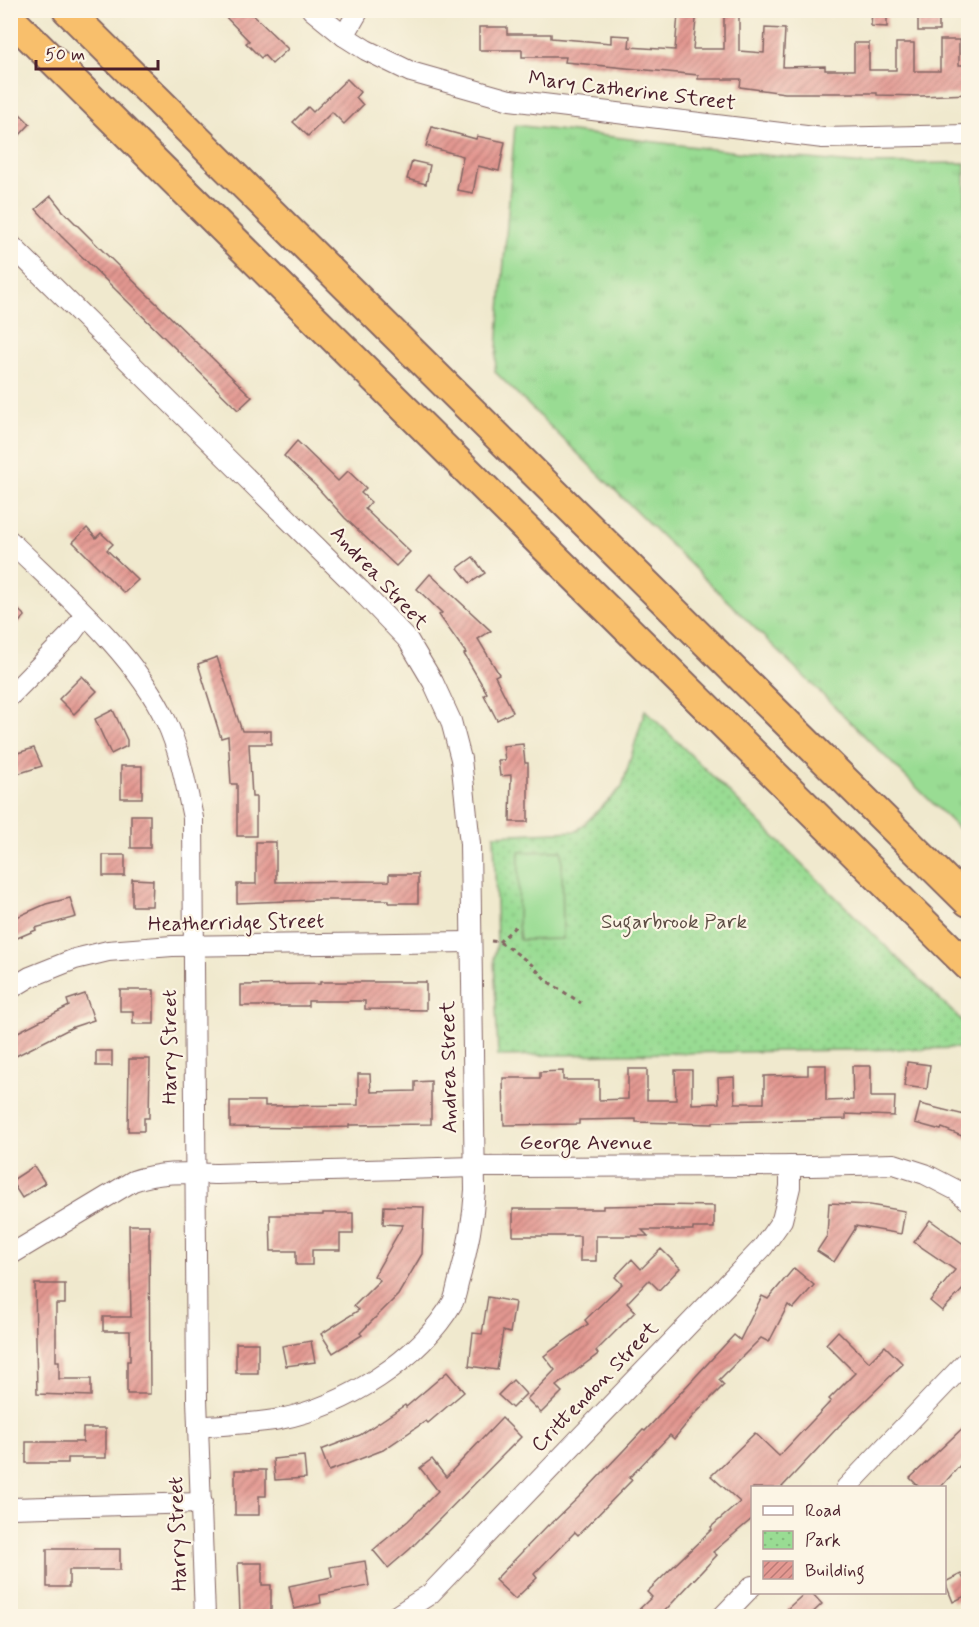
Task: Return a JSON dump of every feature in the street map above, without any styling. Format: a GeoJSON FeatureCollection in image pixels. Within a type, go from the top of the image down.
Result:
{"type":"FeatureCollection","features":[{"type":"Feature","properties":{"kind":"highway"},"geometry":{"type":"LineString","coordinates":[[67,10],[969,902]]}},
{"type":"Feature","properties":{"kind":"highway"},"geometry":{"type":"LineString","coordinates":[[10,18],[969,966]]}},
{"type":"Feature","properties":{"kind":"street","name":"Mary Catherine Street"},"geometry":{"type":"LineString","coordinates":[[312,10],[344,36],[366,50],[411,72],[510,100],[823,138],[969,135]]}},
{"type":"Feature","properties":{"kind":"street"},"geometry":{"type":"LineString","coordinates":[[344,36],[359,10]]}},
{"type":"Feature","properties":{"kind":"street","name":"Andrea Street"},"geometry":{"type":"LineString","coordinates":[[10,244],[408,640],[438,692],[451,722],[461,759],[481,942],[472,1230],[454,1300],[409,1354],[363,1388],[331,1403],[281,1419],[198,1427]]}},
{"type":"Feature","properties":{"kind":"street","name":"Harry Street"},"geometry":{"type":"LineString","coordinates":[[10,541],[97,626],[144,683],[166,721],[184,775],[193,818],[194,1173],[198,1427],[205,1617]]}},
{"type":"Feature","properties":{"kind":"street"},"geometry":{"type":"LineString","coordinates":[[10,696],[71,634],[85,615]]}},
{"type":"Feature","properties":{"kind":"street","name":"Heatherridge Street"},"geometry":{"type":"LineString","coordinates":[[10,989],[30,977],[75,959],[108,951],[194,946],[481,942]]}},
{"type":"Feature","properties":{"kind":"street","name":"George Avenue"},"geometry":{"type":"LineString","coordinates":[[10,1255],[133,1181],[152,1174],[475,1167],[894,1164],[925,1174],[956,1190],[969,1200]]}},
{"type":"Feature","properties":{"kind":"street","name":"Crittendon Street"},"geometry":{"type":"LineString","coordinates":[[396,1617],[430,1594],[763,1246],[782,1220],[790,1187],[790,1166]]}},
{"type":"Feature","properties":{"kind":"street"},"geometry":{"type":"LineString","coordinates":[[848,1486],[969,1360]]}},
{"type":"Feature","properties":{"kind":"street"},"geometry":{"type":"LineString","coordinates":[[10,1508],[202,1503]]}},
{"type":"Feature","properties":{"kind":"street"},"geometry":{"type":"LineString","coordinates":[[723,1617],[751,1588]]}},
{"type":"Feature","properties":{"kind":"path"},"geometry":{"type":"LineString","coordinates":[[499,942],[518,924]]}},
{"type":"Feature","properties":{"kind":"path"},"geometry":{"type":"LineString","coordinates":[[481,942],[499,942],[531,964],[547,981],[581,1003]]}},
{"type":"Feature","properties":{"kind":"green space"},"geometry":{"type":"Polygon","coordinates":[[[515,125],[754,154],[864,164],[965,163],[968,346],[968,838],[495,372],[515,125]]]}},
{"type":"Feature","properties":{"kind":"green space","name":"Sugarbrook Park"},"geometry":{"type":"Polygon","coordinates":[[[645,710],[968,1027],[968,1048],[498,1056],[494,957],[497,943],[494,835],[577,831],[622,787],[645,710]]]}},
{"type":"Feature","properties":{"kind":"green space"},"geometry":{"type":"Polygon","coordinates":[[[562,851],[563,939],[520,940],[518,924],[519,852],[562,851]]]}},
{"type":"Feature","properties":{"kind":"building"},"geometry":{"type":"Polygon","coordinates":[[[219,10],[248,10],[288,49],[272,64],[264,55],[261,58],[246,43],[249,41],[219,10]]]}},
{"type":"Feature","properties":{"kind":"building"},"geometry":{"type":"Polygon","coordinates":[[[684,10],[697,10],[693,49],[724,49],[724,10],[739,10],[739,51],[764,53],[765,28],[785,29],[783,67],[825,66],[825,70],[854,70],[854,43],[869,43],[869,70],[896,70],[896,43],[914,43],[914,71],[940,71],[940,40],[959,40],[959,65],[969,65],[969,94],[921,96],[877,95],[877,93],[785,93],[740,87],[741,79],[698,79],[698,75],[565,62],[566,57],[522,57],[522,50],[479,50],[479,27],[507,27],[507,34],[551,34],[551,38],[611,43],[611,35],[630,36],[629,47],[675,50],[678,14],[684,15],[684,10]]]}},
{"type":"Feature","properties":{"kind":"building"},"geometry":{"type":"Polygon","coordinates":[[[872,10],[887,10],[887,27],[871,26],[872,10]]]}},
{"type":"Feature","properties":{"kind":"building"},"geometry":{"type":"Polygon","coordinates":[[[918,13],[939,13],[939,31],[918,31],[918,13]]]}},
{"type":"Feature","properties":{"kind":"building"},"geometry":{"type":"Polygon","coordinates":[[[347,79],[360,92],[356,97],[363,105],[344,124],[332,112],[308,136],[293,122],[308,107],[313,112],[347,79]]]}},
{"type":"Feature","properties":{"kind":"building"},"geometry":{"type":"Polygon","coordinates":[[[19,113],[30,124],[18,137],[10,130],[10,121],[19,113]]]}},
{"type":"Feature","properties":{"kind":"building"},"geometry":{"type":"Polygon","coordinates":[[[432,127],[476,139],[477,136],[505,142],[499,171],[478,166],[473,193],[457,190],[463,156],[426,146],[432,127]]]}},
{"type":"Feature","properties":{"kind":"building"},"geometry":{"type":"Polygon","coordinates":[[[412,161],[430,165],[426,184],[407,179],[412,161]]]}},
{"type":"Feature","properties":{"kind":"building"},"geometry":{"type":"Polygon","coordinates":[[[51,196],[106,254],[252,397],[238,410],[61,236],[36,209],[51,196]]]}},
{"type":"Feature","properties":{"kind":"building"},"geometry":{"type":"Polygon","coordinates":[[[297,441],[338,481],[348,471],[366,488],[361,493],[371,502],[365,509],[410,552],[396,566],[284,456],[297,441]]]}},
{"type":"Feature","properties":{"kind":"building"},"geometry":{"type":"Polygon","coordinates":[[[87,528],[96,538],[101,533],[113,544],[107,550],[138,580],[124,593],[73,542],[87,528]]]}},
{"type":"Feature","properties":{"kind":"building"},"geometry":{"type":"Polygon","coordinates":[[[473,557],[485,573],[470,583],[458,568],[473,557]]]}},
{"type":"Feature","properties":{"kind":"building"},"geometry":{"type":"Polygon","coordinates":[[[430,574],[491,631],[478,639],[499,674],[495,676],[513,712],[497,720],[484,695],[487,693],[464,654],[466,653],[439,615],[442,613],[417,589],[430,574]]]}},
{"type":"Feature","properties":{"kind":"building"},"geometry":{"type":"Polygon","coordinates":[[[10,602],[25,616],[10,631],[10,602]]]}},
{"type":"Feature","properties":{"kind":"building"},"geometry":{"type":"Polygon","coordinates":[[[217,657],[242,731],[271,731],[271,744],[249,744],[252,797],[256,797],[256,836],[237,836],[237,784],[231,784],[228,736],[221,738],[198,664],[217,657]]]}},
{"type":"Feature","properties":{"kind":"building"},"geometry":{"type":"Polygon","coordinates":[[[82,676],[97,691],[74,714],[59,699],[82,676]]]}},
{"type":"Feature","properties":{"kind":"building"},"geometry":{"type":"Polygon","coordinates":[[[113,710],[127,740],[127,746],[111,754],[95,719],[113,710]]]}},
{"type":"Feature","properties":{"kind":"building"},"geometry":{"type":"Polygon","coordinates":[[[523,744],[525,763],[528,763],[528,822],[510,822],[511,775],[500,776],[498,760],[505,760],[503,746],[523,744]]]}},
{"type":"Feature","properties":{"kind":"building"},"geometry":{"type":"Polygon","coordinates":[[[34,748],[42,766],[17,774],[11,755],[34,748]]]}},
{"type":"Feature","properties":{"kind":"building"},"geometry":{"type":"Polygon","coordinates":[[[121,766],[142,766],[142,798],[121,798],[121,766]]]}},
{"type":"Feature","properties":{"kind":"building"},"geometry":{"type":"Polygon","coordinates":[[[131,815],[150,815],[150,848],[131,848],[131,815]]]}},
{"type":"Feature","properties":{"kind":"building"},"geometry":{"type":"Polygon","coordinates":[[[256,842],[276,842],[276,882],[389,881],[389,874],[418,874],[418,903],[389,903],[389,900],[316,900],[237,903],[237,884],[256,884],[256,842]]]}},
{"type":"Feature","properties":{"kind":"building"},"geometry":{"type":"Polygon","coordinates":[[[103,855],[125,855],[125,876],[103,876],[103,855]]]}},
{"type":"Feature","properties":{"kind":"building"},"geometry":{"type":"Polygon","coordinates":[[[132,879],[153,880],[152,906],[132,906],[132,879]]]}},
{"type":"Feature","properties":{"kind":"building"},"geometry":{"type":"Polygon","coordinates":[[[70,898],[76,917],[35,928],[36,930],[10,941],[10,920],[46,904],[70,898]]]}},
{"type":"Feature","properties":{"kind":"building"},"geometry":{"type":"Polygon","coordinates":[[[320,982],[426,982],[426,1010],[365,1009],[365,1001],[308,1001],[308,1006],[241,1006],[241,985],[320,984],[320,982]]]}},
{"type":"Feature","properties":{"kind":"building"},"geometry":{"type":"Polygon","coordinates":[[[120,990],[154,990],[154,1024],[133,1024],[133,1011],[120,1011],[120,990]]]}},
{"type":"Feature","properties":{"kind":"building"},"geometry":{"type":"Polygon","coordinates":[[[85,994],[94,1020],[73,1027],[10,1059],[10,1036],[69,1006],[67,1000],[85,994]]]}},
{"type":"Feature","properties":{"kind":"building"},"geometry":{"type":"Polygon","coordinates":[[[96,1051],[112,1051],[112,1066],[96,1066],[96,1051]]]}},
{"type":"Feature","properties":{"kind":"building"},"geometry":{"type":"Polygon","coordinates":[[[129,1059],[150,1059],[149,1118],[144,1118],[144,1131],[128,1131],[129,1059]]]}},
{"type":"Feature","properties":{"kind":"building"},"geometry":{"type":"Polygon","coordinates":[[[907,1062],[930,1065],[927,1089],[904,1086],[907,1062]]]}},
{"type":"Feature","properties":{"kind":"building"},"geometry":{"type":"Polygon","coordinates":[[[808,1065],[826,1065],[826,1101],[853,1100],[852,1066],[871,1066],[871,1097],[895,1097],[894,1116],[846,1114],[846,1119],[713,1122],[713,1124],[636,1122],[636,1119],[579,1120],[579,1124],[504,1125],[503,1078],[540,1078],[540,1072],[563,1071],[563,1080],[599,1080],[599,1100],[628,1099],[628,1069],[647,1069],[647,1100],[676,1100],[675,1070],[692,1070],[692,1104],[719,1103],[718,1078],[734,1077],[735,1103],[764,1103],[764,1076],[808,1075],[808,1065]]]}},
{"type":"Feature","properties":{"kind":"building"},"geometry":{"type":"Polygon","coordinates":[[[358,1074],[370,1074],[371,1092],[415,1091],[415,1082],[431,1081],[431,1124],[305,1128],[230,1127],[230,1101],[265,1101],[265,1106],[358,1105],[358,1074]]]}},
{"type":"Feature","properties":{"kind":"building"},"geometry":{"type":"Polygon","coordinates":[[[920,1104],[969,1116],[969,1139],[942,1128],[941,1130],[915,1123],[920,1104]]]}},
{"type":"Feature","properties":{"kind":"building"},"geometry":{"type":"Polygon","coordinates":[[[34,1166],[45,1183],[22,1198],[11,1181],[34,1166]]]}},
{"type":"Feature","properties":{"kind":"building"},"geometry":{"type":"Polygon","coordinates":[[[829,1203],[870,1205],[905,1211],[901,1234],[855,1226],[834,1262],[817,1251],[827,1236],[829,1203]]]}},
{"type":"Feature","properties":{"kind":"building"},"geometry":{"type":"Polygon","coordinates":[[[384,1206],[424,1207],[422,1254],[398,1295],[360,1333],[362,1335],[333,1353],[321,1334],[359,1310],[354,1306],[380,1280],[374,1276],[403,1225],[383,1224],[384,1206]]]}},
{"type":"Feature","properties":{"kind":"building"},"geometry":{"type":"Polygon","coordinates":[[[603,1206],[714,1206],[714,1228],[642,1230],[648,1236],[596,1236],[596,1261],[580,1261],[580,1236],[513,1236],[513,1209],[603,1209],[603,1206]]]}},
{"type":"Feature","properties":{"kind":"building"},"geometry":{"type":"Polygon","coordinates":[[[323,1213],[353,1213],[353,1234],[340,1234],[340,1250],[312,1250],[312,1265],[296,1265],[296,1251],[271,1251],[270,1215],[323,1215],[323,1213]]]}},
{"type":"Feature","properties":{"kind":"building"},"geometry":{"type":"Polygon","coordinates":[[[930,1220],[969,1248],[969,1283],[942,1311],[930,1301],[955,1270],[914,1242],[930,1220]]]}},
{"type":"Feature","properties":{"kind":"building"},"geometry":{"type":"Polygon","coordinates":[[[129,1225],[149,1225],[150,1394],[127,1394],[130,1331],[103,1331],[103,1317],[131,1317],[129,1225]]]}},
{"type":"Feature","properties":{"kind":"building"},"geometry":{"type":"Polygon","coordinates":[[[661,1249],[680,1268],[659,1290],[649,1280],[627,1303],[635,1312],[596,1351],[598,1354],[556,1386],[562,1392],[541,1413],[527,1399],[555,1370],[544,1356],[588,1324],[585,1320],[622,1284],[615,1277],[632,1259],[641,1269],[661,1249]]]}},
{"type":"Feature","properties":{"kind":"building"},"geometry":{"type":"Polygon","coordinates":[[[794,1268],[814,1285],[793,1309],[788,1305],[769,1342],[761,1338],[719,1380],[724,1385],[674,1439],[670,1435],[629,1478],[632,1480],[578,1535],[575,1532],[534,1574],[537,1578],[515,1599],[495,1580],[643,1430],[645,1431],[734,1335],[740,1340],[762,1296],[768,1299],[794,1268]]]}},
{"type":"Feature","properties":{"kind":"building"},"geometry":{"type":"Polygon","coordinates":[[[35,1284],[65,1284],[65,1304],[56,1304],[56,1361],[59,1361],[59,1379],[91,1379],[91,1396],[37,1394],[35,1284]]]}},
{"type":"Feature","properties":{"kind":"building"},"geometry":{"type":"Polygon","coordinates":[[[488,1297],[515,1302],[510,1333],[503,1331],[497,1370],[469,1366],[473,1333],[482,1334],[488,1297]]]}},
{"type":"Feature","properties":{"kind":"building"},"geometry":{"type":"Polygon","coordinates":[[[838,1331],[869,1362],[885,1346],[903,1364],[839,1426],[783,1486],[751,1486],[751,1520],[713,1552],[717,1555],[659,1617],[631,1617],[652,1597],[647,1592],[712,1529],[711,1527],[740,1502],[711,1476],[755,1433],[779,1456],[855,1373],[826,1344],[838,1331]]]}},
{"type":"Feature","properties":{"kind":"building"},"geometry":{"type":"Polygon","coordinates":[[[311,1341],[315,1362],[286,1366],[282,1346],[311,1341]]]}},
{"type":"Feature","properties":{"kind":"building"},"geometry":{"type":"Polygon","coordinates":[[[236,1343],[258,1343],[258,1373],[236,1373],[236,1343]]]}},
{"type":"Feature","properties":{"kind":"building"},"geometry":{"type":"Polygon","coordinates":[[[447,1372],[464,1392],[428,1423],[426,1421],[383,1450],[329,1471],[321,1450],[360,1435],[405,1405],[406,1407],[447,1372]]]}},
{"type":"Feature","properties":{"kind":"building"},"geometry":{"type":"Polygon","coordinates":[[[513,1380],[526,1394],[512,1408],[498,1395],[513,1380]]]}},
{"type":"Feature","properties":{"kind":"building"},"geometry":{"type":"Polygon","coordinates":[[[502,1418],[521,1437],[410,1549],[388,1568],[373,1550],[408,1521],[438,1491],[420,1468],[432,1459],[446,1477],[502,1418]]]}},
{"type":"Feature","properties":{"kind":"building"},"geometry":{"type":"Polygon","coordinates":[[[969,1422],[969,1455],[942,1486],[918,1486],[910,1478],[969,1422]]]}},
{"type":"Feature","properties":{"kind":"building"},"geometry":{"type":"Polygon","coordinates":[[[83,1428],[106,1428],[106,1458],[68,1458],[68,1463],[26,1463],[26,1442],[83,1442],[83,1428]]]}},
{"type":"Feature","properties":{"kind":"building"},"geometry":{"type":"Polygon","coordinates":[[[304,1456],[306,1478],[275,1480],[273,1459],[304,1456]]]}},
{"type":"Feature","properties":{"kind":"building"},"geometry":{"type":"Polygon","coordinates":[[[235,1470],[266,1470],[266,1496],[259,1496],[259,1515],[235,1515],[235,1470]]]}},
{"type":"Feature","properties":{"kind":"building"},"geometry":{"type":"Polygon","coordinates":[[[47,1549],[120,1549],[120,1570],[69,1570],[69,1587],[47,1587],[47,1549]]]}},
{"type":"Feature","properties":{"kind":"building"},"geometry":{"type":"Polygon","coordinates":[[[365,1561],[369,1586],[320,1595],[321,1603],[294,1609],[289,1586],[332,1577],[330,1567],[365,1561]]]}},
{"type":"Feature","properties":{"kind":"building"},"geometry":{"type":"Polygon","coordinates":[[[238,1563],[262,1563],[262,1585],[271,1585],[271,1613],[240,1613],[238,1563]]]}},
{"type":"Feature","properties":{"kind":"building"},"geometry":{"type":"Polygon","coordinates":[[[961,1574],[969,1589],[969,1594],[953,1602],[946,1582],[961,1574]]]}},
{"type":"Feature","properties":{"kind":"building"},"geometry":{"type":"Polygon","coordinates":[[[804,1594],[813,1594],[822,1604],[808,1617],[794,1617],[787,1609],[804,1594]]]}}]}
